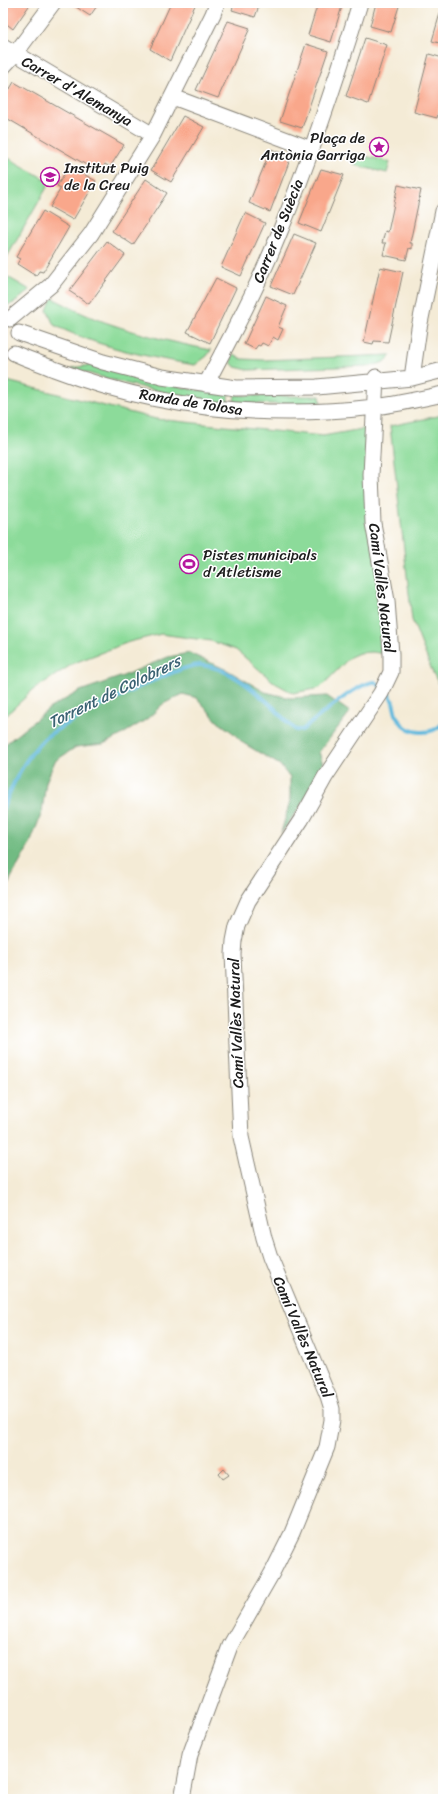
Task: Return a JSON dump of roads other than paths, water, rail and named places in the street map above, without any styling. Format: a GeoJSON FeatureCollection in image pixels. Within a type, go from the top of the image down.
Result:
{"type":"FeatureCollection","features":[{"type":"Feature","properties":{"kind":"street"},"geometry":{"type":"LineString","coordinates":[[3,67],[9,50],[53,3]]}},
{"type":"Feature","properties":{"kind":"street"},"geometry":{"type":"LineString","coordinates":[[9,356],[18,347],[19,332],[14,323],[6,318],[51,285],[91,234],[152,135],[173,97],[217,3]]}},
{"type":"Feature","properties":{"kind":"street","name":"Carrer de Suècia"},"geometry":{"type":"LineString","coordinates":[[206,384],[244,312],[276,242],[311,149],[360,3]]}},
{"type":"Feature","properties":{"kind":"street","name":"Carrer d'Alemanya"},"geometry":{"type":"LineString","coordinates":[[9,50],[152,135]]}},
{"type":"Feature","properties":{"kind":"street"},"geometry":{"type":"LineString","coordinates":[[173,97],[311,149]]}},
{"type":"Feature","properties":{"kind":"street"},"geometry":{"type":"LineString","coordinates":[[412,378],[419,328],[443,211]]}},
{"type":"Feature","properties":{"kind":"street","name":"Ronda de Tolosa"},"geometry":{"type":"LineString","coordinates":[[19,332],[103,362],[162,377],[236,388],[318,387],[376,379],[412,378],[443,370]]}},
{"type":"Feature","properties":{"kind":"street","name":"Ronda de Tolosa"},"geometry":{"type":"LineString","coordinates":[[9,356],[92,384],[161,401],[231,411],[298,412],[375,407],[443,394]]}},
{"type":"Feature","properties":{"kind":"street"},"geometry":{"type":"LineString","coordinates":[[375,407],[376,379]]}},
{"type":"Feature","properties":{"kind":"street","name":"Camí Vallès Natural"},"geometry":{"type":"LineString","coordinates":[[182,1799],[190,1755],[230,1646],[272,1573],[292,1533],[327,1447],[332,1420],[332,1409],[328,1396],[270,1257],[264,1238],[244,1152],[239,1120],[233,954],[234,941],[239,920],[248,901],[302,820],[326,776],[381,693],[391,672],[387,601],[373,523],[371,475],[375,407]]}},
{"type":"Feature","properties":{"kind":"waterway","name":"Torrent de Colobrers"},"geometry":{"type":"LineString","coordinates":[[3,808],[20,771],[31,753],[45,738],[56,730],[122,695],[147,683],[189,667],[201,665],[230,674],[257,693],[296,730],[302,730],[358,688],[375,682],[380,686]]}},
{"type":"Feature","properties":{"kind":"waterway","name":"Torrent de Colobrers"},"geometry":{"type":"LineString","coordinates":[[387,692],[392,699],[397,717],[408,729],[427,732],[443,723]]}},
{"type":"Feature","properties":{"kind":"place","name":"Plaça de Antònia Garriga"},"geometry":{"type":"Point","coordinates":[379,147]}},
{"type":"Feature","properties":{"kind":"place","name":"Institut Puig de la Creu"},"geometry":{"type":"Point","coordinates":[50,177]}},
{"type":"Feature","properties":{"kind":"place","name":"Pistes municipals d'Atletisme"},"geometry":{"type":"Point","coordinates":[189,564]}}]}
